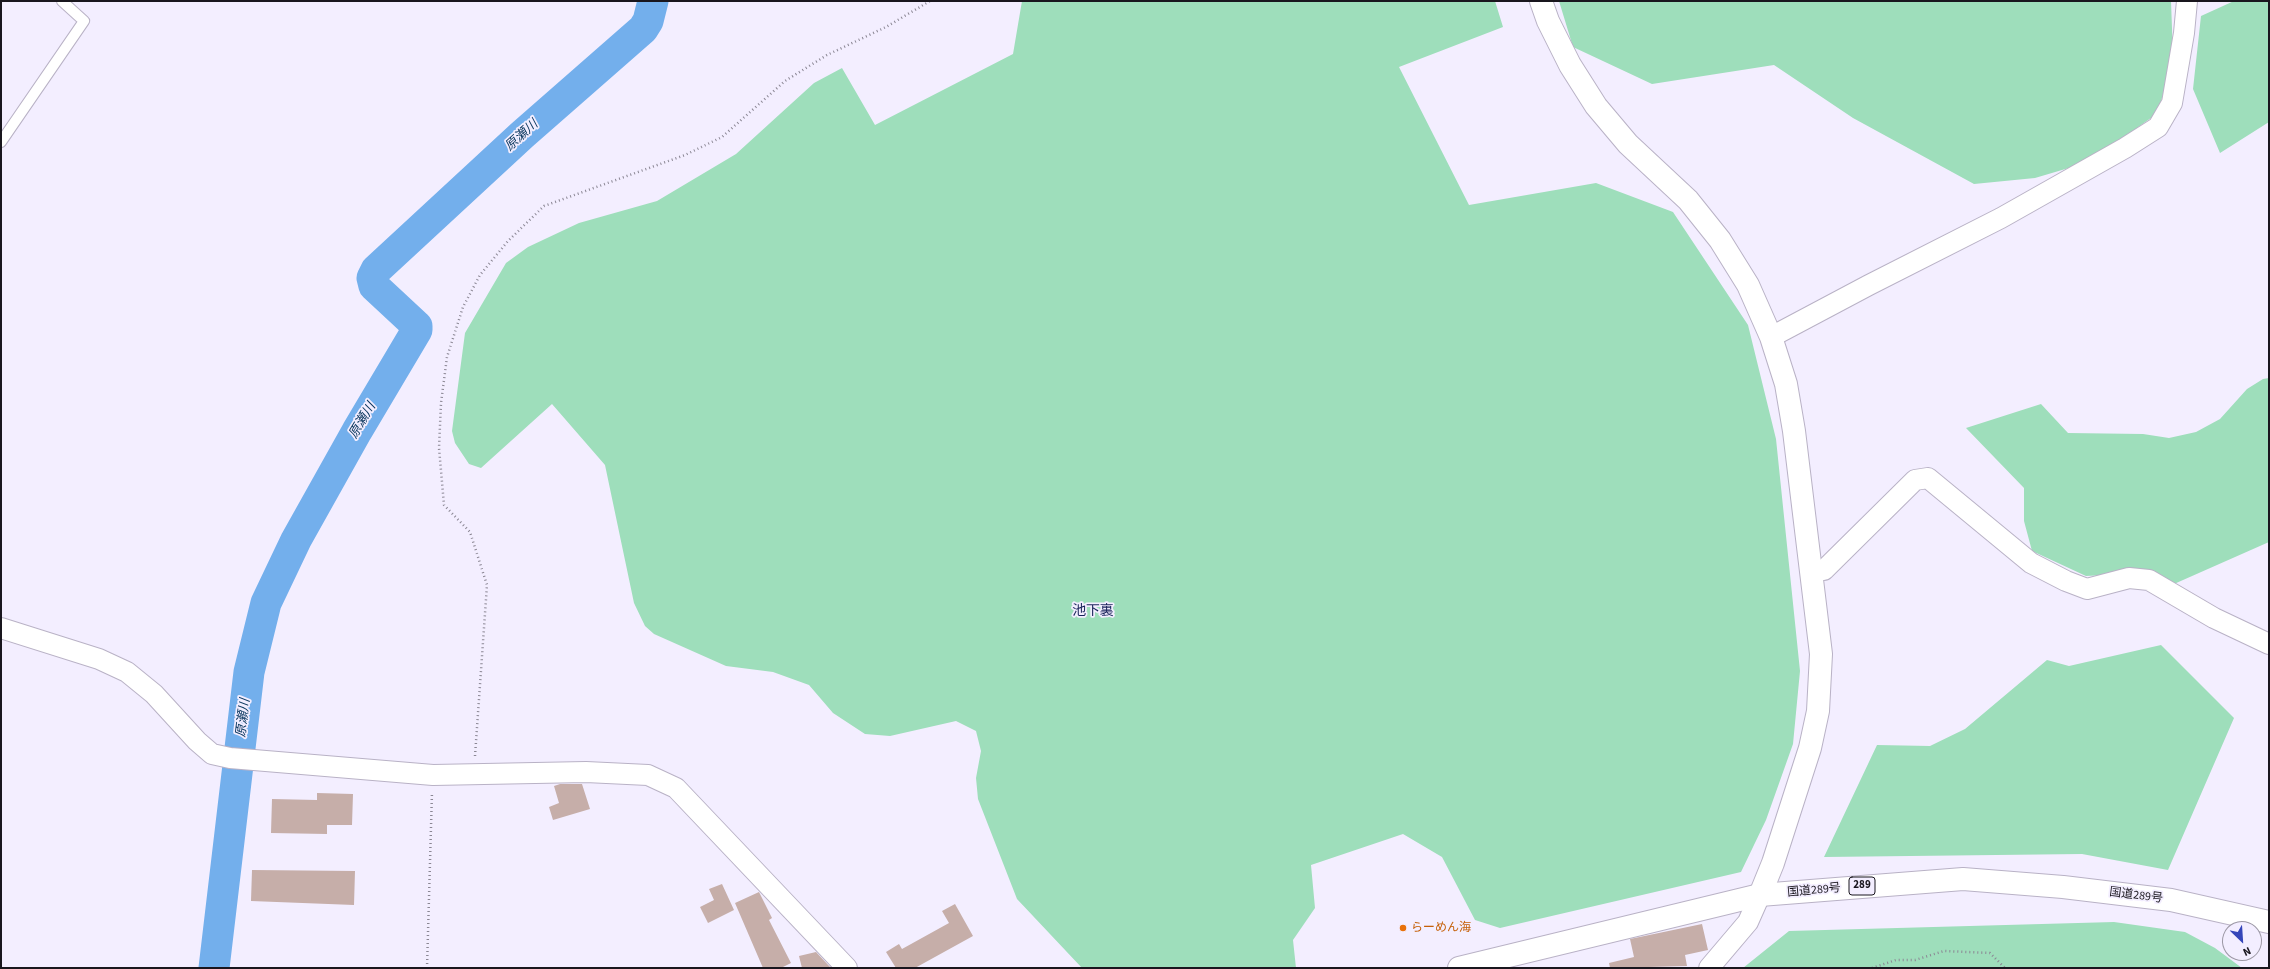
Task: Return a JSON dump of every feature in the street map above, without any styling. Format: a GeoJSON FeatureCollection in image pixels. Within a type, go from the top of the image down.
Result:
{"type":"FeatureCollection","features":[{"type":"Feature","properties":{"kind":"main road"},"geometry":{"type":"LineString","coordinates":[[1541,1],[1548,21],[1570,65],[1596,106],[1628,144],[1688,200],[1720,240],[1748,285],[1771,337],[1786,384],[1821,654],[1818,711],[1810,748],[1773,863],[1760,895]]}},
{"type":"Feature","properties":{"kind":"main road","name":"国道289号"},"geometry":{"type":"LineString","coordinates":[[1459,968],[1760,895],[1962,879],[2063,887],[2171,900],[2269,922]]}},
{"type":"Feature","properties":{"kind":"street"},"geometry":{"type":"LineString","coordinates":[[1771,337],[1869,285],[2002,218],[2125,148],[2158,127],[2172,103],[2184,33],[2186,1]]}},
{"type":"Feature","properties":{"kind":"street"},"geometry":{"type":"LineString","coordinates":[[1811,570],[1824,570],[1915,480],[1928,478],[2031,563],[2066,581],[2087,588],[2129,578],[2149,580],[2214,618],[2269,644]]}},
{"type":"Feature","properties":{"kind":"street"},"geometry":{"type":"LineString","coordinates":[[1,628],[99,659],[127,672],[154,694],[197,741],[212,754],[237,759],[433,776],[586,772],[648,775],[676,788],[847,968]]}},
{"type":"Feature","properties":{"kind":"street"},"geometry":{"type":"LineString","coordinates":[[1709,968],[1748,922],[1760,895]]}},
{"type":"Feature","properties":{"kind":"lane"},"geometry":{"type":"LineString","coordinates":[[1,142],[84,21],[62,1]]}},
{"type":"Feature","properties":{"kind":"path"},"geometry":{"type":"LineString","coordinates":[[474,774],[487,585],[470,532],[444,505],[439,448],[441,403],[447,357],[463,307],[480,275],[508,241],[544,206],[678,158],[722,137],[785,81],[827,55],[886,27],[930,1]]}},
{"type":"Feature","properties":{"kind":"path"},"geometry":{"type":"LineString","coordinates":[[427,968],[433,776]]}},
{"type":"Feature","properties":{"kind":"path"},"geometry":{"type":"LineString","coordinates":[[1872,968],[1896,960],[1915,960],[1944,952],[1990,953],[2005,968]]}},
{"type":"Feature","properties":{"kind":"green space"},"geometry":{"type":"Polygon","coordinates":[[[1022,1],[1495,1],[1503,27],[1399,67],[1469,205],[1596,183],[1673,212],[1748,325],[1776,439],[1800,671],[1793,744],[1766,820],[1741,872],[1500,928],[1475,920],[1442,857],[1403,834],[1311,865],[1315,908],[1293,940],[1296,968],[1082,968],[1017,899],[978,799],[976,778],[981,751],[976,731],[956,721],[890,736],[865,734],[833,713],[809,685],[773,672],[726,666],[654,634],[645,626],[634,603],[605,465],[552,404],[481,468],[469,464],[455,443],[452,431],[465,333],[506,263],[528,247],[579,223],[657,201],[736,154],[814,83],[842,68],[875,125],[1013,54],[1022,1]]]}},
{"type":"Feature","properties":{"kind":"green space"},"geometry":{"type":"Polygon","coordinates":[[[1559,1],[2171,1],[2173,56],[2158,113],[2089,162],[2035,178],[1974,184],[1853,118],[1774,65],[1652,84],[1573,47],[1559,1]]]}},
{"type":"Feature","properties":{"kind":"green space"},"geometry":{"type":"Polygon","coordinates":[[[2234,1],[2269,1],[2269,122],[2220,153],[2193,89],[2201,16],[2234,1]]]}},
{"type":"Feature","properties":{"kind":"green space"},"geometry":{"type":"Polygon","coordinates":[[[2269,378],[2269,542],[2174,584],[2143,573],[2086,576],[2032,551],[2024,521],[2024,488],[1966,428],[2041,404],[2068,433],[2143,434],[2169,438],[2196,432],[2220,419],[2247,389],[2263,379],[2269,378]]]}},
{"type":"Feature","properties":{"kind":"green space"},"geometry":{"type":"Polygon","coordinates":[[[2161,645],[2234,718],[2168,870],[2082,854],[1824,857],[1877,745],[1930,746],[1965,729],[2047,660],[2069,666],[2161,645]]]}},
{"type":"Feature","properties":{"kind":"green space"},"geometry":{"type":"Polygon","coordinates":[[[2114,922],[2185,932],[2222,953],[2222,961],[2233,961],[2242,968],[1743,968],[1789,931],[2114,922]]]}},
{"type":"Feature","properties":{"kind":"building"},"geometry":{"type":"Polygon","coordinates":[[[560,784],[582,784],[590,809],[553,820],[549,807],[559,803],[554,786],[560,784]]]}},
{"type":"Feature","properties":{"kind":"building"},"geometry":{"type":"Polygon","coordinates":[[[317,793],[353,794],[352,825],[327,825],[327,834],[271,833],[272,799],[317,800],[317,793]]]}},
{"type":"Feature","properties":{"kind":"building"},"geometry":{"type":"Polygon","coordinates":[[[252,870],[355,871],[354,905],[251,901],[252,870]]]}},
{"type":"Feature","properties":{"kind":"building"},"geometry":{"type":"Polygon","coordinates":[[[722,884],[734,910],[708,923],[700,907],[714,900],[709,889],[722,884]]]}},
{"type":"Feature","properties":{"kind":"building"},"geometry":{"type":"Polygon","coordinates":[[[759,892],[772,918],[769,920],[791,963],[781,968],[763,968],[735,903],[759,892]]]}},
{"type":"Feature","properties":{"kind":"building"},"geometry":{"type":"Polygon","coordinates":[[[955,904],[973,936],[915,968],[896,968],[886,952],[899,944],[902,949],[949,923],[942,911],[955,904]]]}},
{"type":"Feature","properties":{"kind":"building"},"geometry":{"type":"Polygon","coordinates":[[[1702,924],[1708,950],[1685,955],[1687,966],[1610,968],[1609,963],[1634,957],[1630,939],[1702,924]]]}},
{"type":"Feature","properties":{"kind":"building"},"geometry":{"type":"Polygon","coordinates":[[[816,952],[831,968],[802,968],[799,956],[816,952]]]}},
{"type":"Feature","properties":{"kind":"waterway","name":"原瀬川"},"geometry":{"type":"LineString","coordinates":[[214,968],[249,672],[266,603],[296,540],[357,431],[417,330],[417,326],[374,286],[372,278],[376,270],[522,135],[643,29],[648,21],[653,1]]}},
{"type":"Feature","properties":{"kind":"place","name":"らーめん海"},"geometry":{"type":"Point","coordinates":[1403,928]}},
{"type":"Feature","properties":{"kind":"district","name":"池下裏"},"geometry":{"type":"Point","coordinates":[1093,612]}}]}
